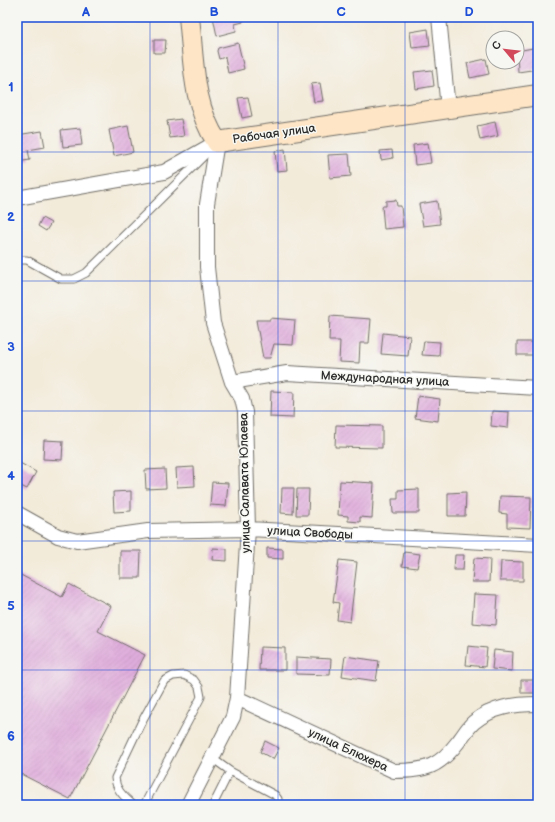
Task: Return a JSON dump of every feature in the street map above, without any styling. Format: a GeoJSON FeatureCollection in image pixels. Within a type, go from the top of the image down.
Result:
{"type":"FeatureCollection","features":[{"type":"Feature","properties":{"kind":"street"},"geometry":{"type":"LineString","coordinates":[[189,17],[198,102],[207,126],[217,142]]}},
{"type":"Feature","properties":{"kind":"street"},"geometry":{"type":"LineString","coordinates":[[438,17],[448,109]]}},
{"type":"Feature","properties":{"kind":"street","name":"Рабочая улица"},"geometry":{"type":"LineString","coordinates":[[17,198],[164,172],[217,142],[538,95]]}},
{"type":"Feature","properties":{"kind":"street","name":"улица Салавата Юлаева"},"geometry":{"type":"LineString","coordinates":[[188,805],[233,718],[237,698],[248,529],[245,412],[242,399],[232,382],[213,323],[207,267],[207,204],[217,142]]}},
{"type":"Feature","properties":{"kind":"street","name":"Международная улица"},"geometry":{"type":"LineString","coordinates":[[232,382],[287,373],[538,388]]}},
{"type":"Feature","properties":{"kind":"street","name":"улица Свободы"},"geometry":{"type":"LineString","coordinates":[[17,513],[58,536],[77,541],[148,531],[248,529],[538,545]]}},
{"type":"Feature","properties":{"kind":"street","name":"улица Блюхера"},"geometry":{"type":"LineString","coordinates":[[237,698],[394,771],[418,771],[439,763],[454,748],[473,723],[491,712],[515,704],[538,704]]}},
{"type":"Feature","properties":{"kind":"lane"},"geometry":{"type":"LineString","coordinates":[[17,260],[27,260],[61,279],[74,279],[86,273],[217,142]]}},
{"type":"Feature","properties":{"kind":"lane"},"geometry":{"type":"LineString","coordinates":[[133,805],[120,792],[116,785],[115,778],[138,729],[164,681],[172,676],[184,676],[199,687],[201,696],[144,805]]}},
{"type":"Feature","properties":{"kind":"lane"},"geometry":{"type":"LineString","coordinates":[[212,758],[230,771],[275,795],[278,799],[277,805]]}},
{"type":"Feature","properties":{"kind":"lane"},"geometry":{"type":"LineString","coordinates":[[214,805],[230,771]]}},
{"type":"Feature","properties":{"kind":"building"},"geometry":{"type":"Polygon","coordinates":[[[213,17],[242,17],[243,22],[235,24],[236,31],[217,36],[213,17]]]}},
{"type":"Feature","properties":{"kind":"building"},"geometry":{"type":"Polygon","coordinates":[[[428,29],[430,46],[412,48],[410,32],[428,29]]]}},
{"type":"Feature","properties":{"kind":"building"},"geometry":{"type":"Polygon","coordinates":[[[154,40],[166,40],[165,53],[154,53],[154,40]]]}},
{"type":"Feature","properties":{"kind":"building"},"geometry":{"type":"Polygon","coordinates":[[[238,43],[244,69],[228,73],[225,57],[219,59],[217,51],[218,48],[238,43]]]}},
{"type":"Feature","properties":{"kind":"building"},"geometry":{"type":"Polygon","coordinates":[[[538,47],[538,69],[518,72],[518,70],[525,70],[525,49],[538,47]]]}},
{"type":"Feature","properties":{"kind":"building"},"geometry":{"type":"Polygon","coordinates":[[[485,59],[485,70],[488,70],[489,74],[470,78],[467,63],[485,59]]]}},
{"type":"Feature","properties":{"kind":"building"},"geometry":{"type":"Polygon","coordinates":[[[432,70],[434,86],[416,89],[414,72],[432,70]]]}},
{"type":"Feature","properties":{"kind":"building"},"geometry":{"type":"Polygon","coordinates":[[[320,83],[323,101],[314,102],[311,84],[320,83]]]}},
{"type":"Feature","properties":{"kind":"building"},"geometry":{"type":"Polygon","coordinates":[[[248,97],[252,116],[242,118],[238,98],[248,97]]]}},
{"type":"Feature","properties":{"kind":"building"},"geometry":{"type":"Polygon","coordinates":[[[181,119],[184,136],[170,138],[167,121],[181,119]]]}},
{"type":"Feature","properties":{"kind":"building"},"geometry":{"type":"Polygon","coordinates":[[[495,122],[498,136],[480,140],[477,126],[495,122]]]}},
{"type":"Feature","properties":{"kind":"building"},"geometry":{"type":"Polygon","coordinates":[[[128,126],[133,152],[114,156],[109,130],[128,126]]]}},
{"type":"Feature","properties":{"kind":"building"},"geometry":{"type":"Polygon","coordinates":[[[80,128],[82,145],[63,147],[61,130],[80,128]]]}},
{"type":"Feature","properties":{"kind":"building"},"geometry":{"type":"Polygon","coordinates":[[[42,131],[45,147],[28,150],[30,160],[17,162],[17,135],[42,131]]]}},
{"type":"Feature","properties":{"kind":"building"},"geometry":{"type":"Polygon","coordinates":[[[428,143],[431,163],[415,165],[413,145],[428,143]]]}},
{"type":"Feature","properties":{"kind":"building"},"geometry":{"type":"Polygon","coordinates":[[[285,149],[287,170],[277,171],[275,151],[285,149]]]}},
{"type":"Feature","properties":{"kind":"building"},"geometry":{"type":"Polygon","coordinates":[[[392,150],[393,158],[381,160],[380,151],[392,150]]]}},
{"type":"Feature","properties":{"kind":"building"},"geometry":{"type":"Polygon","coordinates":[[[349,154],[351,176],[330,178],[328,155],[349,154]]]}},
{"type":"Feature","properties":{"kind":"building"},"geometry":{"type":"Polygon","coordinates":[[[396,200],[397,206],[401,206],[403,227],[384,229],[382,206],[386,206],[386,201],[396,200]]]}},
{"type":"Feature","properties":{"kind":"building"},"geometry":{"type":"Polygon","coordinates":[[[437,201],[440,224],[423,226],[419,204],[437,201]]]}},
{"type":"Feature","properties":{"kind":"building"},"geometry":{"type":"Polygon","coordinates":[[[42,218],[51,223],[46,231],[38,226],[42,218]]]}},
{"type":"Feature","properties":{"kind":"building"},"geometry":{"type":"Polygon","coordinates":[[[330,316],[371,319],[369,343],[360,343],[359,363],[339,362],[340,341],[329,341],[330,316]]]}},
{"type":"Feature","properties":{"kind":"building"},"geometry":{"type":"Polygon","coordinates":[[[270,318],[295,320],[293,345],[274,344],[270,358],[263,358],[256,320],[270,320],[270,318]]]}},
{"type":"Feature","properties":{"kind":"building"},"geometry":{"type":"Polygon","coordinates":[[[383,333],[410,336],[408,356],[381,354],[383,333]]]}},
{"type":"Feature","properties":{"kind":"building"},"geometry":{"type":"Polygon","coordinates":[[[424,341],[440,342],[439,356],[422,355],[424,341]]]}},
{"type":"Feature","properties":{"kind":"building"},"geometry":{"type":"Polygon","coordinates":[[[517,342],[534,342],[534,355],[517,355],[517,342]]]}},
{"type":"Feature","properties":{"kind":"building"},"geometry":{"type":"Polygon","coordinates":[[[271,391],[294,392],[293,418],[270,417],[271,391]]]}},
{"type":"Feature","properties":{"kind":"building"},"geometry":{"type":"Polygon","coordinates":[[[418,396],[440,399],[438,421],[415,418],[418,396]]]}},
{"type":"Feature","properties":{"kind":"building"},"geometry":{"type":"Polygon","coordinates":[[[492,411],[509,412],[508,428],[491,426],[492,411]]]}},
{"type":"Feature","properties":{"kind":"building"},"geometry":{"type":"Polygon","coordinates":[[[336,425],[382,426],[382,448],[335,447],[336,425]]]}},
{"type":"Feature","properties":{"kind":"building"},"geometry":{"type":"Polygon","coordinates":[[[44,440],[63,441],[62,460],[43,459],[44,440]]]}},
{"type":"Feature","properties":{"kind":"building"},"geometry":{"type":"Polygon","coordinates":[[[20,463],[36,472],[27,489],[17,484],[17,469],[20,463]]]}},
{"type":"Feature","properties":{"kind":"building"},"geometry":{"type":"Polygon","coordinates":[[[194,467],[195,486],[177,487],[176,468],[194,467]]]}},
{"type":"Feature","properties":{"kind":"building"},"geometry":{"type":"Polygon","coordinates":[[[165,469],[166,488],[146,489],[145,470],[165,469]]]}},
{"type":"Feature","properties":{"kind":"building"},"geometry":{"type":"Polygon","coordinates":[[[340,481],[374,483],[372,518],[360,517],[360,522],[348,521],[348,516],[338,515],[340,481]]]}},
{"type":"Feature","properties":{"kind":"building"},"geometry":{"type":"Polygon","coordinates":[[[212,482],[228,483],[226,506],[210,505],[212,482]]]}},
{"type":"Feature","properties":{"kind":"building"},"geometry":{"type":"Polygon","coordinates":[[[282,488],[294,488],[293,514],[281,513],[282,488]]]}},
{"type":"Feature","properties":{"kind":"building"},"geometry":{"type":"Polygon","coordinates":[[[297,489],[309,489],[308,515],[296,515],[297,489]]]}},
{"type":"Feature","properties":{"kind":"building"},"geometry":{"type":"Polygon","coordinates":[[[419,489],[419,513],[393,513],[392,499],[398,499],[398,490],[419,489]]]}},
{"type":"Feature","properties":{"kind":"building"},"geometry":{"type":"Polygon","coordinates":[[[131,491],[131,511],[114,512],[113,492],[131,491]]]}},
{"type":"Feature","properties":{"kind":"building"},"geometry":{"type":"Polygon","coordinates":[[[466,492],[465,516],[448,516],[448,493],[466,492]]]}},
{"type":"Feature","properties":{"kind":"building"},"geometry":{"type":"Polygon","coordinates":[[[500,496],[531,497],[530,528],[507,527],[507,514],[499,513],[500,496]]]}},
{"type":"Feature","properties":{"kind":"building"},"geometry":{"type":"Polygon","coordinates":[[[213,548],[227,549],[227,561],[212,560],[213,548]]]}},
{"type":"Feature","properties":{"kind":"building"},"geometry":{"type":"Polygon","coordinates":[[[267,548],[283,549],[283,559],[267,558],[267,548]]]}},
{"type":"Feature","properties":{"kind":"building"},"geometry":{"type":"Polygon","coordinates":[[[120,551],[141,551],[140,578],[120,578],[120,551]]]}},
{"type":"Feature","properties":{"kind":"building"},"geometry":{"type":"Polygon","coordinates":[[[404,552],[420,554],[417,568],[402,566],[404,552]]]}},
{"type":"Feature","properties":{"kind":"building"},"geometry":{"type":"Polygon","coordinates":[[[455,555],[464,555],[463,570],[454,570],[455,555]]]}},
{"type":"Feature","properties":{"kind":"building"},"geometry":{"type":"Polygon","coordinates":[[[474,558],[490,559],[489,582],[472,582],[474,558]]]}},
{"type":"Feature","properties":{"kind":"building"},"geometry":{"type":"Polygon","coordinates":[[[339,560],[357,562],[350,622],[337,620],[339,603],[333,602],[339,560]]]}},
{"type":"Feature","properties":{"kind":"building"},"geometry":{"type":"Polygon","coordinates":[[[501,561],[523,562],[523,581],[500,581],[501,561]]]}},
{"type":"Feature","properties":{"kind":"building"},"geometry":{"type":"Polygon","coordinates":[[[17,573],[62,597],[69,584],[111,606],[98,631],[145,655],[70,799],[17,772],[17,573]]]}},
{"type":"Feature","properties":{"kind":"building"},"geometry":{"type":"Polygon","coordinates":[[[474,594],[498,595],[496,625],[472,623],[474,594]]]}},
{"type":"Feature","properties":{"kind":"building"},"geometry":{"type":"Polygon","coordinates":[[[468,646],[487,648],[485,667],[466,665],[468,646]]]}},
{"type":"Feature","properties":{"kind":"building"},"geometry":{"type":"Polygon","coordinates":[[[260,647],[285,648],[285,670],[259,670],[260,647]]]}},
{"type":"Feature","properties":{"kind":"building"},"geometry":{"type":"Polygon","coordinates":[[[494,650],[513,652],[512,671],[492,669],[494,650]]]}},
{"type":"Feature","properties":{"kind":"building"},"geometry":{"type":"Polygon","coordinates":[[[345,656],[379,661],[376,681],[342,676],[345,656]]]}},
{"type":"Feature","properties":{"kind":"building"},"geometry":{"type":"Polygon","coordinates":[[[296,657],[331,659],[330,675],[296,674],[296,657]]]}},
{"type":"Feature","properties":{"kind":"building"},"geometry":{"type":"Polygon","coordinates":[[[521,680],[538,680],[538,693],[521,693],[521,680]]]}},
{"type":"Feature","properties":{"kind":"building"},"geometry":{"type":"Polygon","coordinates":[[[265,741],[279,748],[273,759],[260,752],[265,741]]]}}]}
